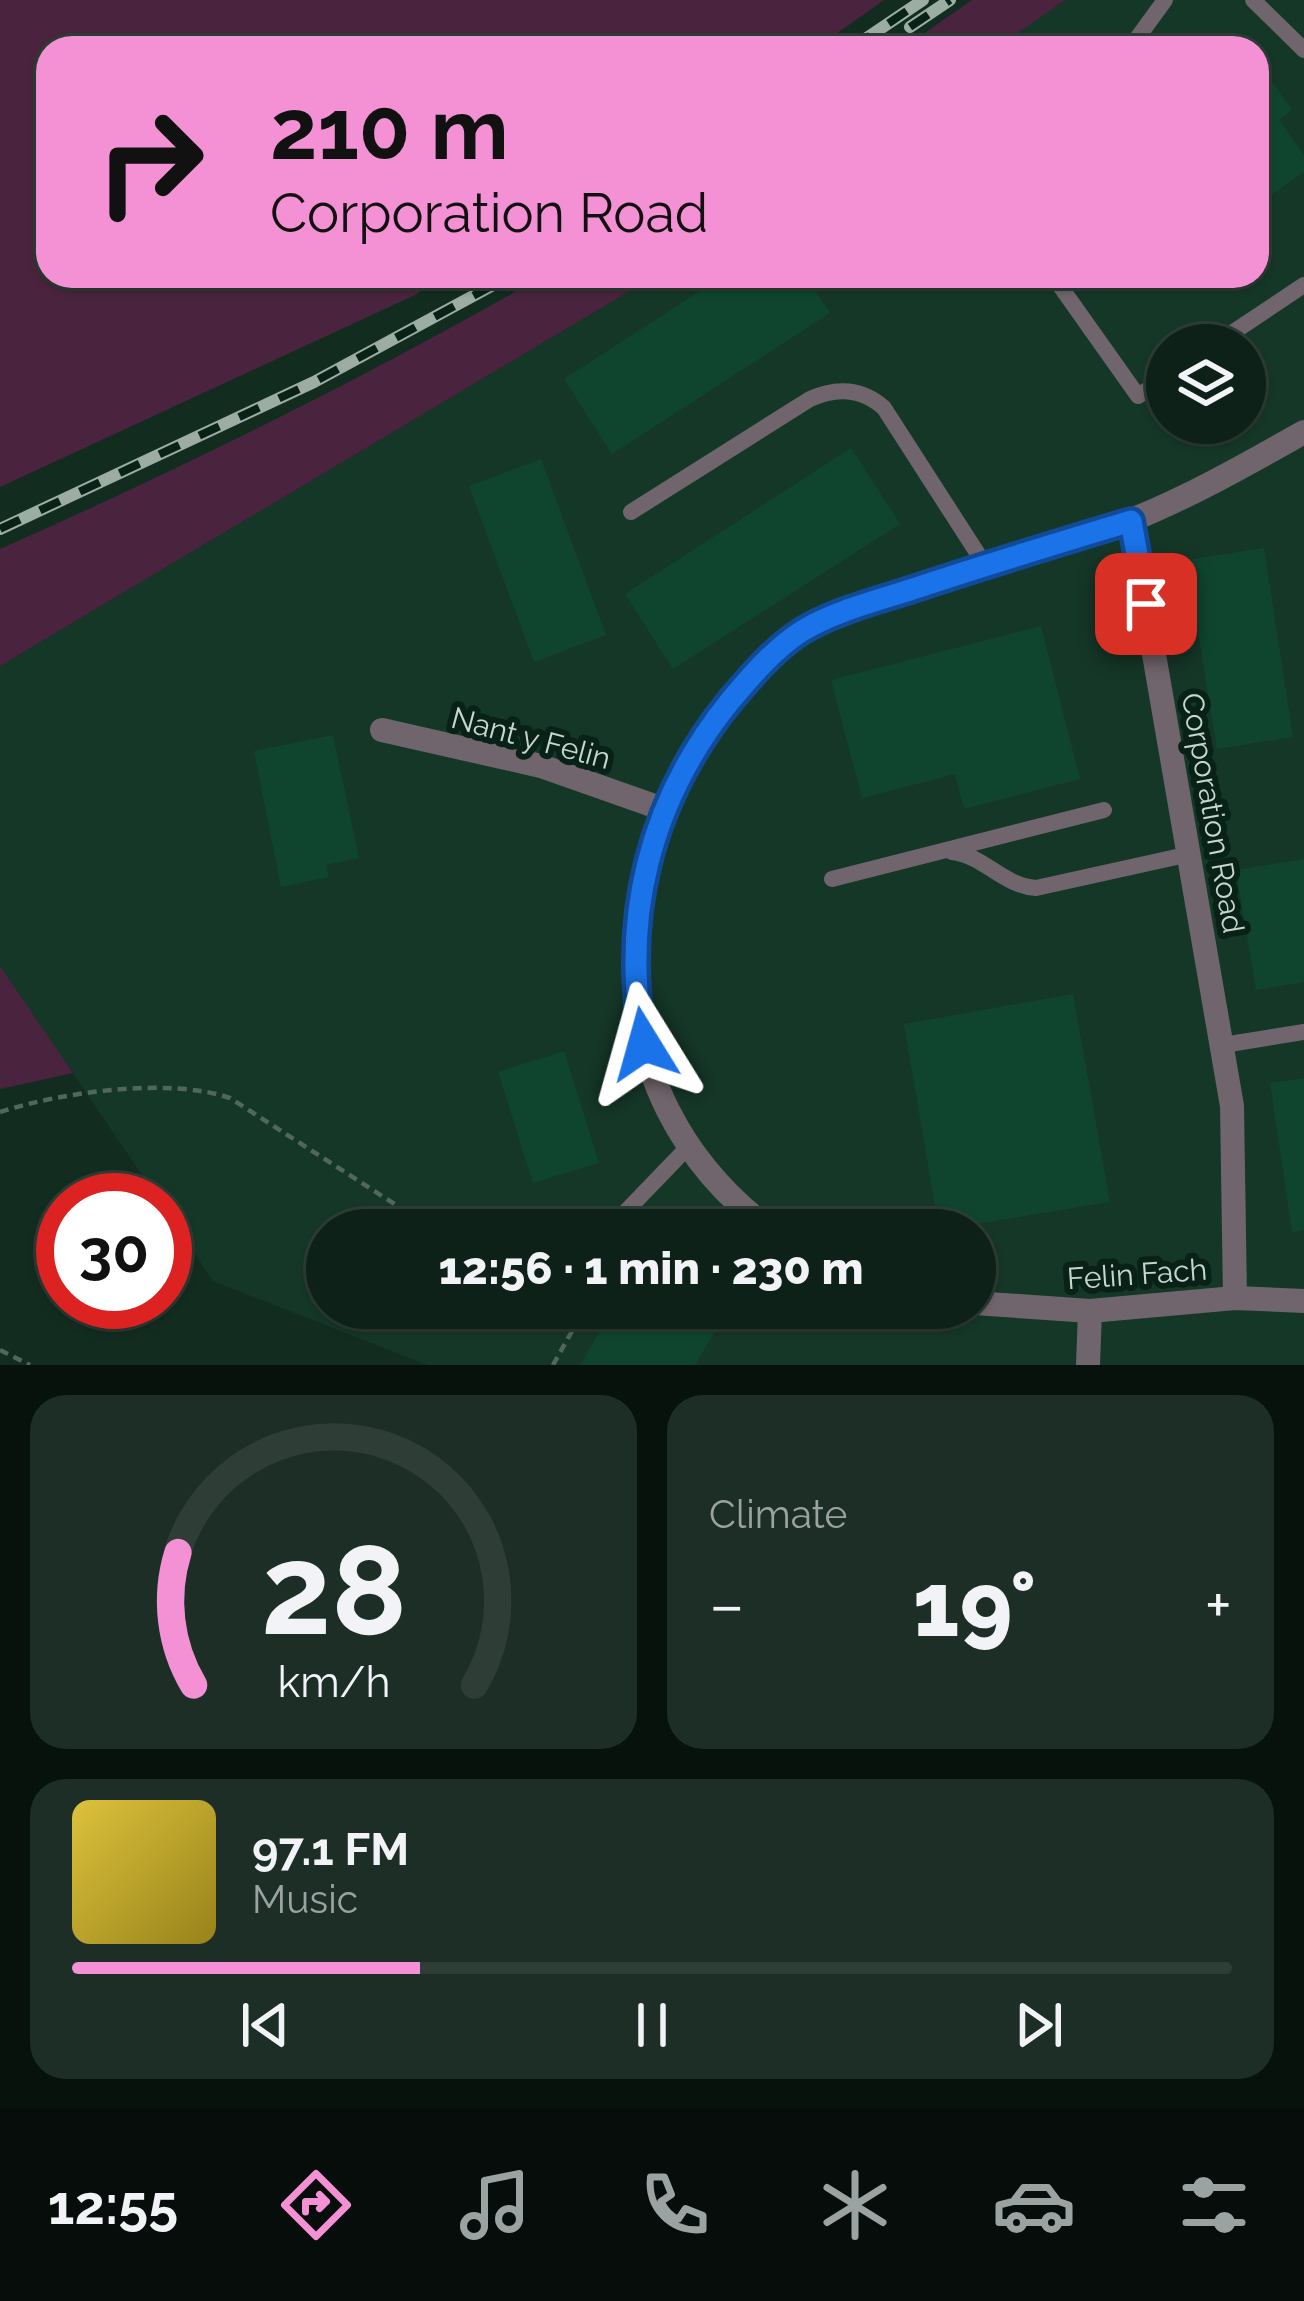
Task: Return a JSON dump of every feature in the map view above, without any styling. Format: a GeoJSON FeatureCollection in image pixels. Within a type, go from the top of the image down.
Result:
{"type":"FeatureCollection","features":[{"type":"Feature","properties":{"kind":"street"},"geometry":{"type":"LineString","coordinates":[[745,1209],[687,1148],[667,1113],[651,1071],[637,1006],[640,895],[663,808],[704,734],[776,651],[828,617],[1131,521],[1243,467],[1304,431]]}},
{"type":"Feature","properties":{"kind":"street","name":"Corporation Road"},"geometry":{"type":"LineString","coordinates":[[1131,521],[1232,1106],[1235,1298]]}},
{"type":"Feature","properties":{"kind":"street","name":"Nant y Felin"},"geometry":{"type":"LineString","coordinates":[[382,730],[541,766],[663,808]]}},
{"type":"Feature","properties":{"kind":"street","name":"Felin Fach"},"geometry":{"type":"LineString","coordinates":[[996,1304],[1090,1311],[1235,1298],[1304,1301]]}},
{"type":"Feature","properties":{"kind":"street"},"geometry":{"type":"LineString","coordinates":[[1088,1365],[1090,1311]]}},
{"type":"Feature","properties":{"kind":"lane"},"geometry":{"type":"LineString","coordinates":[[1139,36],[1165,0]]}},
{"type":"Feature","properties":{"kind":"lane"},"geometry":{"type":"LineString","coordinates":[[1253,0],[1304,50]]}},
{"type":"Feature","properties":{"kind":"lane"},"geometry":{"type":"LineString","coordinates":[[1246,324],[1304,285]]}},
{"type":"Feature","properties":{"kind":"lane"},"geometry":{"type":"LineString","coordinates":[[1062,288],[1138,396],[1146,390]]}},
{"type":"Feature","properties":{"kind":"lane"},"geometry":{"type":"LineString","coordinates":[[631,512],[810,399],[826,392],[850,391],[876,400],[891,416],[985,565]]}},
{"type":"Feature","properties":{"kind":"lane"},"geometry":{"type":"LineString","coordinates":[[832,878],[1104,810]]}},
{"type":"Feature","properties":{"kind":"lane"},"geometry":{"type":"LineString","coordinates":[[938,852],[972,856],[1011,883],[1036,888],[1190,854]]}},
{"type":"Feature","properties":{"kind":"lane"},"geometry":{"type":"LineString","coordinates":[[1222,1046],[1304,1032]]}},
{"type":"Feature","properties":{"kind":"lane"},"geometry":{"type":"LineString","coordinates":[[628,1209],[687,1148]]}},
{"type":"Feature","properties":{"kind":"path"},"geometry":{"type":"LineString","coordinates":[[0,1112],[50,1100],[151,1088],[204,1089],[230,1098],[402,1209]]}},
{"type":"Feature","properties":{"kind":"path"},"geometry":{"type":"LineString","coordinates":[[553,1365],[573,1329]]}},
{"type":"Feature","properties":{"kind":"path"},"geometry":{"type":"LineString","coordinates":[[0,1350],[30,1365]]}},
{"type":"Feature","properties":{"kind":"shaded area"},"geometry":{"type":"Polygon","coordinates":[[[0,0],[884,0],[833,36],[36,36],[36,288],[426,288],[0,487],[0,0]]]}},
{"type":"Feature","properties":{"kind":"shaded area"},"geometry":{"type":"Polygon","coordinates":[[[972,0],[1065,0],[1014,36],[920,36],[972,0]]]}},
{"type":"Feature","properties":{"kind":"shaded area"},"geometry":{"type":"Polygon","coordinates":[[[1065,0],[1304,0],[1304,1365],[427,1365],[335,1329],[996,1329],[996,1209],[306,1209],[306,1318],[213,1281],[192,1250],[192,1173],[141,1173],[0,966],[0,666],[635,288],[1269,288],[1269,36],[1014,36],[1065,0]]]}},
{"type":"Feature","properties":{"kind":"shaded area"},"geometry":{"type":"Polygon","coordinates":[[[521,288],[635,288],[0,666],[0,549],[275,420],[521,288]]]}},
{"type":"Feature","properties":{"kind":"shaded area"},"geometry":{"type":"Polygon","coordinates":[[[0,966],[73,1073],[0,1089],[0,966]]]}},
{"type":"Feature","properties":{"kind":"building"},"geometry":{"type":"Polygon","coordinates":[[[1269,78],[1292,110],[1279,120],[1304,155],[1304,172],[1269,197],[1269,78]]]}},
{"type":"Feature","properties":{"kind":"building"},"geometry":{"type":"Polygon","coordinates":[[[704,288],[814,288],[830,313],[612,454],[564,379],[704,288]]]}},
{"type":"Feature","properties":{"kind":"building"},"geometry":{"type":"Polygon","coordinates":[[[851,448],[900,524],[673,669],[625,594],[851,448]]]}},
{"type":"Feature","properties":{"kind":"building"},"geometry":{"type":"Polygon","coordinates":[[[541,459],[606,635],[534,662],[469,486],[541,459]]]}},
{"type":"Feature","properties":{"kind":"building"},"geometry":{"type":"Polygon","coordinates":[[[1264,548],[1293,737],[1217,749],[1186,560],[1264,548]]]}},
{"type":"Feature","properties":{"kind":"building"},"geometry":{"type":"Polygon","coordinates":[[[1041,626],[1080,779],[964,809],[955,774],[862,798],[831,680],[1041,626]]]}},
{"type":"Feature","properties":{"kind":"building"},"geometry":{"type":"Polygon","coordinates":[[[333,735],[359,858],[326,865],[329,877],[281,887],[254,751],[333,735]]]}},
{"type":"Feature","properties":{"kind":"building"},"geometry":{"type":"Polygon","coordinates":[[[1304,859],[1304,982],[1256,990],[1236,870],[1304,859]]]}},
{"type":"Feature","properties":{"kind":"building"},"geometry":{"type":"Polygon","coordinates":[[[1073,994],[1110,1202],[996,1221],[996,1209],[935,1209],[904,1024],[1073,994]]]}},
{"type":"Feature","properties":{"kind":"building"},"geometry":{"type":"Polygon","coordinates":[[[564,1051],[599,1163],[533,1183],[498,1072],[564,1051]]]}},
{"type":"Feature","properties":{"kind":"building"},"geometry":{"type":"Polygon","coordinates":[[[1304,1078],[1304,1230],[1292,1232],[1270,1083],[1304,1078]]]}},
{"type":"Feature","properties":{"kind":"building"},"geometry":{"type":"Polygon","coordinates":[[[601,1329],[716,1329],[695,1365],[580,1365],[601,1329]]]}},
{"type":"Feature","properties":{"kind":"railway"},"geometry":{"type":"LineString","coordinates":[[870,36],[923,0]]}},
{"type":"Feature","properties":{"kind":"railway"},"geometry":{"type":"LineString","coordinates":[[910,27],[950,0]]}},
{"type":"Feature","properties":{"kind":"railway"},"geometry":{"type":"LineString","coordinates":[[0,529],[314,382],[488,288]]}},
{"type":"Feature","properties":{"kind":"route"},"geometry":{"type":"LineString","coordinates":[[644,1044],[637,1006],[637,927],[640,895],[663,808],[704,734],[776,651],[828,617],[1131,521],[1146,604]]}}]}
